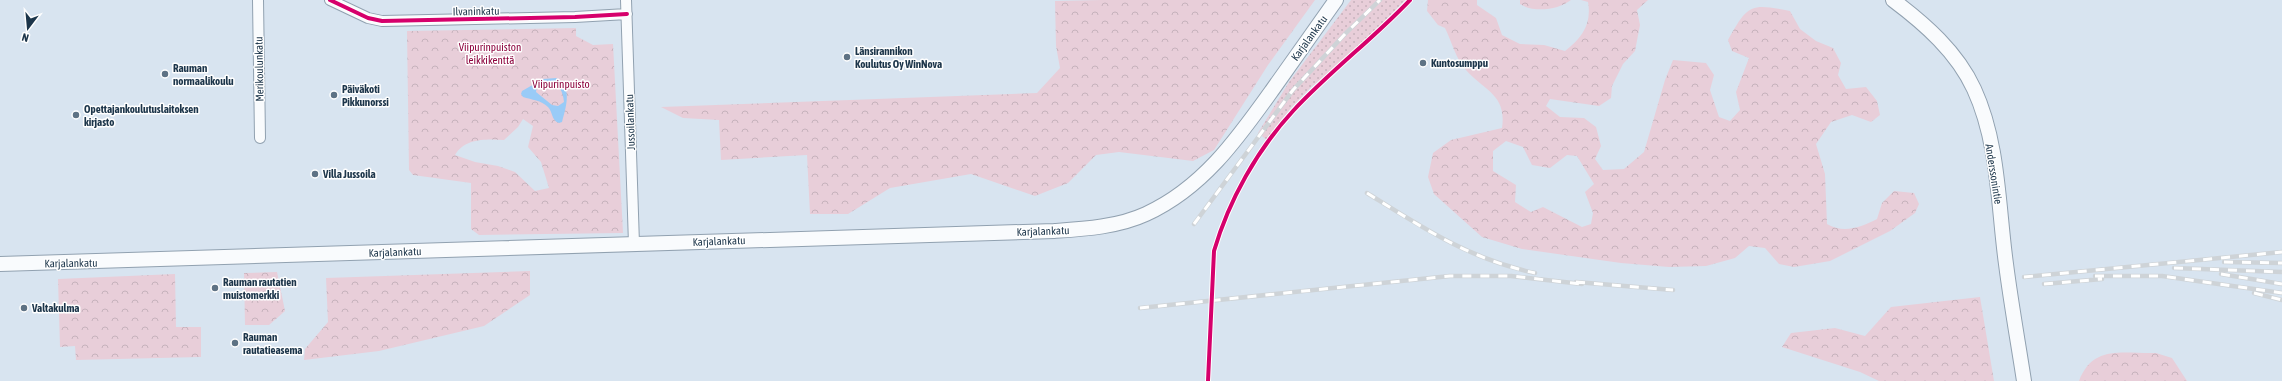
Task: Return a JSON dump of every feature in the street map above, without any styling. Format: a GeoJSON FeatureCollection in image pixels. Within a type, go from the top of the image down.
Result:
{"type":"FeatureCollection","features":[{"type":"Feature","properties":{"kind":"main road","name":"Karjalankatu"},"geometry":{"type":"LineString","coordinates":[[0,264],[244,258],[1054,231],[1100,227],[1144,215],[1169,203],[1188,189],[1227,151],[1336,0]]}},
{"type":"Feature","properties":{"kind":"main road","name":"Anderssonintie"},"geometry":{"type":"LineString","coordinates":[[1893,0],[1929,28],[1956,58],[1974,88],[1986,123],[1995,168],[2006,264],[2024,381]]}},
{"type":"Feature","properties":{"kind":"street","name":"Merikoulunkatu"},"geometry":{"type":"LineString","coordinates":[[258,0],[260,138]]}},
{"type":"Feature","properties":{"kind":"street","name":"Ilvaninkatu"},"geometry":{"type":"LineString","coordinates":[[330,0],[368,18],[382,21],[575,17],[627,14]]}},
{"type":"Feature","properties":{"kind":"street","name":"Jussoilankatu"},"geometry":{"type":"LineString","coordinates":[[626,0],[634,244]]}},
{"type":"Feature","properties":{"kind":"green space"},"geometry":{"type":"Polygon","coordinates":[[[1315,0],[1268,65],[1214,150],[1193,161],[1119,152],[1096,155],[1068,183],[1035,196],[971,174],[890,188],[848,214],[810,214],[807,155],[721,160],[719,120],[683,118],[661,107],[1037,93],[1060,68],[1056,46],[1055,1],[1315,0]]]}},
{"type":"Feature","properties":{"kind":"green space"},"geometry":{"type":"Polygon","coordinates":[[[1351,0],[1405,0],[1362,45],[1310,88],[1290,109],[1267,140],[1258,133],[1289,82],[1351,0]]]}},
{"type":"Feature","properties":{"kind":"green space"},"geometry":{"type":"Polygon","coordinates":[[[1428,0],[1477,0],[1477,5],[1496,18],[1502,35],[1520,44],[1544,45],[1565,51],[1581,36],[1587,24],[1589,10],[1588,2],[1581,0],[1648,0],[1637,10],[1640,25],[1635,51],[1623,64],[1612,86],[1611,98],[1599,106],[1550,99],[1546,106],[1560,117],[1584,118],[1596,127],[1601,146],[1595,159],[1603,170],[1624,169],[1644,152],[1665,80],[1673,60],[1706,63],[1714,75],[1710,90],[1719,117],[1730,121],[1740,110],[1736,92],[1749,58],[1732,51],[1728,40],[1740,19],[1752,9],[1766,7],[1790,11],[1800,29],[1816,41],[1833,48],[1841,63],[1838,75],[1846,89],[1866,87],[1877,101],[1880,115],[1871,122],[1852,115],[1831,122],[1816,144],[1825,174],[1827,224],[1840,229],[1865,225],[1877,219],[1882,203],[1894,191],[1914,193],[1919,204],[1915,213],[1890,231],[1830,261],[1794,267],[1779,264],[1765,248],[1749,246],[1735,258],[1706,266],[1669,267],[1621,263],[1522,249],[1482,237],[1434,194],[1428,177],[1433,153],[1451,140],[1502,128],[1503,117],[1501,108],[1498,100],[1465,69],[1456,55],[1445,28],[1438,25],[1427,11],[1428,0]],[[1506,141],[1493,151],[1493,171],[1516,185],[1515,202],[1531,212],[1543,207],[1582,227],[1591,224],[1593,213],[1585,192],[1594,184],[1577,156],[1567,155],[1550,168],[1532,165],[1523,147],[1506,141]]]}},
{"type":"Feature","properties":{"kind":"green space"},"geometry":{"type":"Polygon","coordinates":[[[1520,0],[1571,0],[1553,8],[1532,9],[1520,4],[1520,0]]]}},
{"type":"Feature","properties":{"kind":"green space"},"geometry":{"type":"Polygon","coordinates":[[[576,28],[576,36],[593,45],[613,44],[623,233],[479,235],[471,229],[471,183],[413,175],[409,170],[407,31],[576,28]],[[523,119],[518,127],[504,140],[484,140],[470,143],[459,149],[455,155],[475,162],[498,166],[515,172],[535,191],[549,188],[541,162],[528,147],[533,126],[523,119]]]}},
{"type":"Feature","properties":{"kind":"green space"},"geometry":{"type":"Polygon","coordinates":[[[530,271],[530,295],[484,326],[379,351],[304,360],[305,349],[328,322],[326,278],[530,271]]]}},
{"type":"Feature","properties":{"kind":"green space"},"geometry":{"type":"Polygon","coordinates":[[[277,272],[285,311],[269,325],[245,325],[244,273],[277,272]]]}},
{"type":"Feature","properties":{"kind":"green space"},"geometry":{"type":"Polygon","coordinates":[[[175,274],[176,327],[201,327],[201,357],[76,360],[75,346],[60,347],[58,279],[175,274]]]}},
{"type":"Feature","properties":{"kind":"green space"},"geometry":{"type":"Polygon","coordinates":[[[1980,297],[1994,381],[1879,381],[1860,372],[1782,347],[1791,333],[1835,328],[1865,336],[1891,307],[1980,297]]]}},
{"type":"Feature","properties":{"kind":"green space"},"geometry":{"type":"Polygon","coordinates":[[[2121,353],[2156,353],[2172,358],[2187,381],[2079,381],[2085,369],[2092,361],[2101,356],[2121,353]]]}},
{"type":"Feature","properties":{"kind":"water"},"geometry":{"type":"Polygon","coordinates":[[[556,78],[565,87],[567,98],[562,122],[556,122],[550,109],[545,105],[523,97],[521,94],[522,91],[543,79],[556,78]],[[547,82],[537,86],[536,92],[552,105],[558,106],[564,102],[563,94],[560,88],[547,82]]]}},
{"type":"Feature","properties":{"kind":"railway"},"geometry":{"type":"LineString","coordinates":[[1194,224],[1293,90],[1346,33],[1380,0]]}},
{"type":"Feature","properties":{"kind":"railway"},"geometry":{"type":"LineString","coordinates":[[1367,193],[1447,241],[1489,260],[1535,273]]}},
{"type":"Feature","properties":{"kind":"railway"},"geometry":{"type":"LineString","coordinates":[[2024,277],[2282,252]]}},
{"type":"Feature","properties":{"kind":"railway"},"geometry":{"type":"LineString","coordinates":[[2224,262],[2282,263]]}},
{"type":"Feature","properties":{"kind":"railway"},"geometry":{"type":"LineString","coordinates":[[2174,268],[2282,272]]}},
{"type":"Feature","properties":{"kind":"railway"},"geometry":{"type":"LineString","coordinates":[[2221,274],[2282,284]]}},
{"type":"Feature","properties":{"kind":"railway"},"geometry":{"type":"LineString","coordinates":[[1140,308],[1450,276],[1511,276],[1582,284]]}},
{"type":"Feature","properties":{"kind":"railway"},"geometry":{"type":"LineString","coordinates":[[2095,276],[2162,276],[2282,293]]}},
{"type":"Feature","properties":{"kind":"railway"},"geometry":{"type":"LineString","coordinates":[[2044,284],[2102,279]]}},
{"type":"Feature","properties":{"kind":"railway"},"geometry":{"type":"LineString","coordinates":[[1576,282],[1673,290]]}},
{"type":"Feature","properties":{"kind":"railway"},"geometry":{"type":"LineString","coordinates":[[2254,293],[2282,300]]}},
{"type":"Feature","properties":{"kind":"cycle path"},"geometry":{"type":"LineString","coordinates":[[330,0],[368,18],[382,21],[575,17],[627,14]]}},
{"type":"Feature","properties":{"kind":"cycle path"},"geometry":{"type":"LineString","coordinates":[[1208,381],[1214,251],[1228,213],[1246,176],[1268,142],[1293,111],[1410,0]]}},
{"type":"Feature","properties":{"kind":"place","name":"Länsirannikon Koulutus Oy WinNova"},"geometry":{"type":"Point","coordinates":[847,57]}},
{"type":"Feature","properties":{"kind":"place","name":"Kuntosumppu"},"geometry":{"type":"Point","coordinates":[1423,63]}},
{"type":"Feature","properties":{"kind":"place","name":"Rauman normaalikoulu"},"geometry":{"type":"Point","coordinates":[165,74]}},
{"type":"Feature","properties":{"kind":"place","name":"Päiväkoti Pikkunorssi"},"geometry":{"type":"Point","coordinates":[334,95]}},
{"type":"Feature","properties":{"kind":"place","name":"Opettajankoulutuslaitoksen kirjasto"},"geometry":{"type":"Point","coordinates":[76,115]}},
{"type":"Feature","properties":{"kind":"place","name":"Villa Jussoila"},"geometry":{"type":"Point","coordinates":[315,174]}},
{"type":"Feature","properties":{"kind":"place","name":"Rauman rautatien muistomerkki"},"geometry":{"type":"Point","coordinates":[215,288]}},
{"type":"Feature","properties":{"kind":"place","name":"Valtakulma"},"geometry":{"type":"Point","coordinates":[24,308]}},
{"type":"Feature","properties":{"kind":"place","name":"Rauman rautatieasema"},"geometry":{"type":"Point","coordinates":[235,343]}},
{"type":"Feature","properties":{"kind":"park label","name":"Viipurinpuiston leikkikenttä"},"geometry":{"type":"Point","coordinates":[490,53]}},
{"type":"Feature","properties":{"kind":"park label","name":"Viipurinpuisto"},"geometry":{"type":"Point","coordinates":[561,84]}}]}
